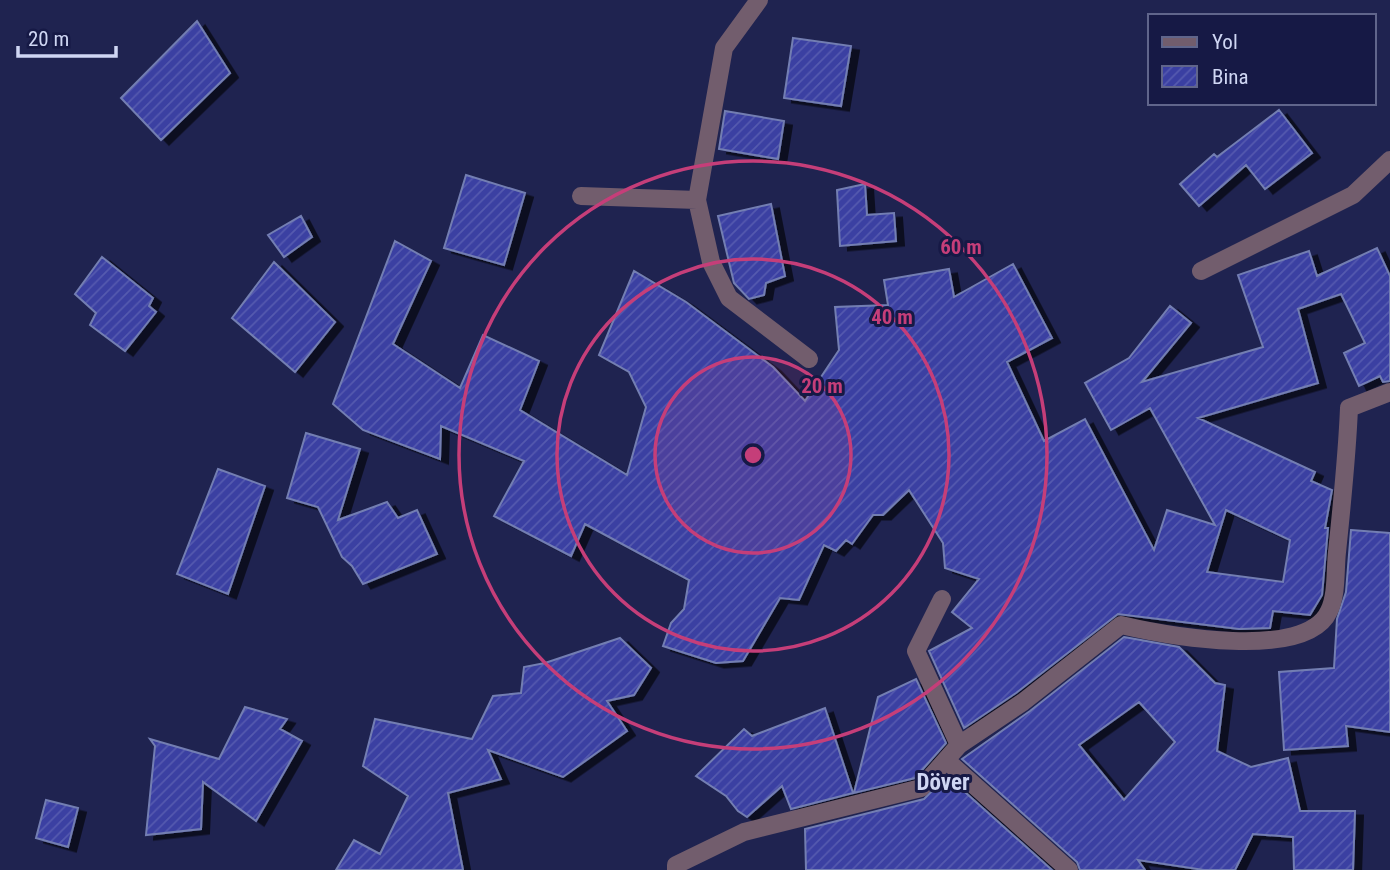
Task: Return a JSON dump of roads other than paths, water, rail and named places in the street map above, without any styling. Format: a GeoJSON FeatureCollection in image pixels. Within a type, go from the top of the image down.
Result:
{"type":"FeatureCollection","features":[{"type":"Feature","properties":{"kind":"street"},"geometry":{"type":"LineString","coordinates":[[759,0],[724,48],[697,200],[711,262],[729,299],[810,359]]}},
{"type":"Feature","properties":{"kind":"street"},"geometry":{"type":"LineString","coordinates":[[1201,271],[1353,195],[1390,160]]}},
{"type":"Feature","properties":{"kind":"street"},"geometry":{"type":"LineString","coordinates":[[581,196],[697,200]]}},
{"type":"Feature","properties":{"kind":"street"},"geometry":{"type":"LineString","coordinates":[[676,870],[676,864],[744,832],[921,788],[959,745],[1023,702],[1121,625],[1162,635],[1257,641],[1308,633],[1329,612],[1347,464],[1349,408],[1390,392]]}},
{"type":"Feature","properties":{"kind":"street"},"geometry":{"type":"LineString","coordinates":[[942,599],[916,651],[959,745]]}},
{"type":"Feature","properties":{"kind":"street"},"geometry":{"type":"LineString","coordinates":[[946,760],[1069,870]]}},
{"type":"Feature","properties":{"kind":"district","name":"Döver"},"geometry":{"type":"Point","coordinates":[943,782]}}]}
